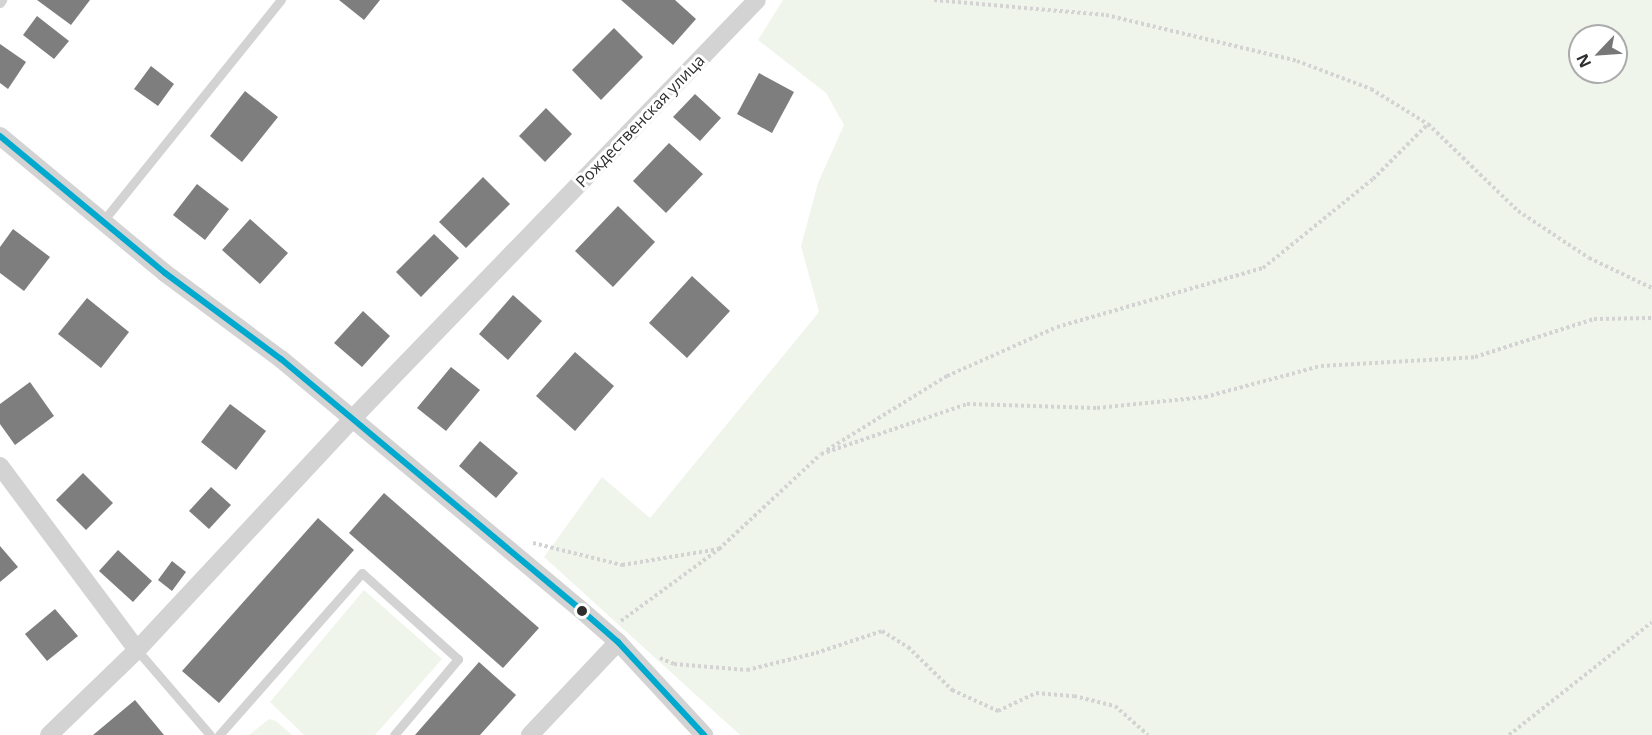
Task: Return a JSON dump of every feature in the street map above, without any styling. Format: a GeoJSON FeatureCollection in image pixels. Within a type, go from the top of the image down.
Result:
{"type":"FeatureCollection","features":[{"type":"Feature","properties":{"kind":"street","name":"Рождественская улица"},"geometry":{"type":"LineString","coordinates":[[49,735],[137,650],[353,418],[757,0]]}},
{"type":"Feature","properties":{"kind":"street"},"geometry":{"type":"LineString","coordinates":[[0,136],[103,221],[353,418],[612,637],[704,735]]}},
{"type":"Feature","properties":{"kind":"street"},"geometry":{"type":"LineString","coordinates":[[0,466],[137,650]]}},
{"type":"Feature","properties":{"kind":"street"},"geometry":{"type":"LineString","coordinates":[[530,735],[612,637]]}},
{"type":"Feature","properties":{"kind":"lane"},"geometry":{"type":"LineString","coordinates":[[103,221],[281,0]]}},
{"type":"Feature","properties":{"kind":"lane"},"geometry":{"type":"LineString","coordinates":[[219,735],[362,573],[458,659],[394,735]]}},
{"type":"Feature","properties":{"kind":"lane"},"geometry":{"type":"LineString","coordinates":[[137,650],[210,735]]}},
{"type":"Feature","properties":{"kind":"path"},"geometry":{"type":"LineString","coordinates":[[934,0],[1106,15],[1297,61],[1371,89],[1428,124],[1518,211],[1589,258],[1652,288]]}},
{"type":"Feature","properties":{"kind":"path"},"geometry":{"type":"LineString","coordinates":[[612,637],[719,549],[821,454],[947,376],[1057,327],[1263,268],[1373,179],[1428,124]]}},
{"type":"Feature","properties":{"kind":"path"},"geometry":{"type":"LineString","coordinates":[[821,454],[967,404],[1097,408],[1205,397],[1321,366],[1475,357],[1594,319],[1652,318]]}},
{"type":"Feature","properties":{"kind":"path"},"geometry":{"type":"LineString","coordinates":[[522,540],[622,565],[719,549]]}},
{"type":"Feature","properties":{"kind":"path"},"geometry":{"type":"LineString","coordinates":[[1509,735],[1652,622]]}},
{"type":"Feature","properties":{"kind":"path"},"geometry":{"type":"LineString","coordinates":[[653,654],[674,664],[747,670],[816,653],[882,631],[908,647],[952,690],[998,711],[1036,693],[1074,696],[1115,706],[1148,735]]}},
{"type":"Feature","properties":{"kind":"shaded area"},"geometry":{"type":"Polygon","coordinates":[[[783,0],[1652,0],[1652,735],[740,735],[544,557],[602,477],[650,518],[819,312],[801,246],[818,183],[844,125],[826,93],[758,40],[783,0]]]}},
{"type":"Feature","properties":{"kind":"shaded area"},"geometry":{"type":"Polygon","coordinates":[[[364,590],[442,659],[375,735],[304,735],[270,702],[364,590]]]}},
{"type":"Feature","properties":{"kind":"shaded area"},"geometry":{"type":"Polygon","coordinates":[[[269,719],[276,721],[292,735],[249,735],[269,719]]]}},
{"type":"Feature","properties":{"kind":"building"},"geometry":{"type":"Polygon","coordinates":[[[37,0],[90,0],[71,25],[37,0]]]}},
{"type":"Feature","properties":{"kind":"building"},"geometry":{"type":"Polygon","coordinates":[[[339,0],[380,0],[364,20],[339,0]]]}},
{"type":"Feature","properties":{"kind":"building"},"geometry":{"type":"Polygon","coordinates":[[[621,0],[675,0],[696,19],[673,45],[621,0]]]}},
{"type":"Feature","properties":{"kind":"building"},"geometry":{"type":"Polygon","coordinates":[[[37,16],[69,41],[54,59],[23,35],[37,16]]]}},
{"type":"Feature","properties":{"kind":"building"},"geometry":{"type":"Polygon","coordinates":[[[614,28],[643,57],[601,100],[572,70],[614,28]]]}},
{"type":"Feature","properties":{"kind":"building"},"geometry":{"type":"Polygon","coordinates":[[[0,44],[26,62],[8,89],[0,83],[0,44]]]}},
{"type":"Feature","properties":{"kind":"building"},"geometry":{"type":"Polygon","coordinates":[[[151,66],[174,84],[158,106],[134,89],[151,66]]]}},
{"type":"Feature","properties":{"kind":"building"},"geometry":{"type":"Polygon","coordinates":[[[759,73],[794,92],[772,133],[737,114],[759,73]]]}},
{"type":"Feature","properties":{"kind":"building"},"geometry":{"type":"Polygon","coordinates":[[[245,91],[278,117],[242,162],[210,136],[245,91]]]}},
{"type":"Feature","properties":{"kind":"building"},"geometry":{"type":"Polygon","coordinates":[[[695,94],[721,118],[700,141],[673,117],[695,94]]]}},
{"type":"Feature","properties":{"kind":"building"},"geometry":{"type":"Polygon","coordinates":[[[546,108],[572,134],[545,162],[519,136],[546,108]]]}},
{"type":"Feature","properties":{"kind":"building"},"geometry":{"type":"Polygon","coordinates":[[[669,143],[703,174],[666,213],[633,181],[669,143]]]}},
{"type":"Feature","properties":{"kind":"building"},"geometry":{"type":"Polygon","coordinates":[[[483,177],[510,204],[466,248],[439,222],[483,177]]]}},
{"type":"Feature","properties":{"kind":"building"},"geometry":{"type":"Polygon","coordinates":[[[197,184],[229,209],[205,240],[173,215],[197,184]]]}},
{"type":"Feature","properties":{"kind":"building"},"geometry":{"type":"Polygon","coordinates":[[[618,206],[655,242],[613,287],[575,251],[618,206]]]}},
{"type":"Feature","properties":{"kind":"building"},"geometry":{"type":"Polygon","coordinates":[[[250,219],[288,253],[260,284],[222,250],[250,219]]]}},
{"type":"Feature","properties":{"kind":"building"},"geometry":{"type":"Polygon","coordinates":[[[13,229],[50,257],[24,291],[0,273],[0,247],[13,229]]]}},
{"type":"Feature","properties":{"kind":"building"},"geometry":{"type":"Polygon","coordinates":[[[434,234],[459,258],[421,297],[396,272],[434,234]]]}},
{"type":"Feature","properties":{"kind":"building"},"geometry":{"type":"Polygon","coordinates":[[[692,276],[730,311],[687,358],[649,323],[692,276]]]}},
{"type":"Feature","properties":{"kind":"building"},"geometry":{"type":"Polygon","coordinates":[[[513,295],[542,321],[508,360],[479,334],[513,295]]]}},
{"type":"Feature","properties":{"kind":"building"},"geometry":{"type":"Polygon","coordinates":[[[87,298],[129,332],[101,368],[58,334],[87,298]]]}},
{"type":"Feature","properties":{"kind":"building"},"geometry":{"type":"Polygon","coordinates":[[[363,311],[390,336],[362,367],[334,343],[363,311]]]}},
{"type":"Feature","properties":{"kind":"building"},"geometry":{"type":"Polygon","coordinates":[[[575,352],[614,386],[575,431],[536,396],[575,352]]]}},
{"type":"Feature","properties":{"kind":"building"},"geometry":{"type":"Polygon","coordinates":[[[451,367],[480,390],[446,431],[417,408],[451,367]]]}},
{"type":"Feature","properties":{"kind":"building"},"geometry":{"type":"Polygon","coordinates":[[[30,382],[54,416],[15,445],[0,424],[0,404],[30,382]]]}},
{"type":"Feature","properties":{"kind":"building"},"geometry":{"type":"Polygon","coordinates":[[[230,404],[266,431],[236,470],[201,442],[230,404]]]}},
{"type":"Feature","properties":{"kind":"building"},"geometry":{"type":"Polygon","coordinates":[[[480,441],[518,473],[496,498],[459,466],[480,441]]]}},
{"type":"Feature","properties":{"kind":"building"},"geometry":{"type":"Polygon","coordinates":[[[83,473],[113,503],[86,530],[56,500],[83,473]]]}},
{"type":"Feature","properties":{"kind":"building"},"geometry":{"type":"Polygon","coordinates":[[[211,487],[231,505],[209,529],[189,511],[211,487]]]}},
{"type":"Feature","properties":{"kind":"building"},"geometry":{"type":"Polygon","coordinates":[[[384,493],[539,628],[503,668],[349,533],[384,493]]]}},
{"type":"Feature","properties":{"kind":"building"},"geometry":{"type":"Polygon","coordinates":[[[318,518],[354,550],[219,703],[182,671],[318,518]]]}},
{"type":"Feature","properties":{"kind":"building"},"geometry":{"type":"Polygon","coordinates":[[[0,546],[18,567],[0,582],[0,546]]]}},
{"type":"Feature","properties":{"kind":"building"},"geometry":{"type":"Polygon","coordinates":[[[118,550],[152,581],[133,602],[99,571],[118,550]]]}},
{"type":"Feature","properties":{"kind":"building"},"geometry":{"type":"Polygon","coordinates":[[[172,561],[186,572],[172,591],[158,580],[172,561]]]}},
{"type":"Feature","properties":{"kind":"building"},"geometry":{"type":"Polygon","coordinates":[[[55,609],[78,636],[47,661],[25,634],[55,609]]]}},
{"type":"Feature","properties":{"kind":"building"},"geometry":{"type":"Polygon","coordinates":[[[479,662],[516,695],[480,735],[415,735],[479,662]]]}},
{"type":"Feature","properties":{"kind":"building"},"geometry":{"type":"Polygon","coordinates":[[[135,700],[164,735],[93,735],[135,700]]]}},
{"type":"Feature","properties":{"kind":"transit line"},"geometry":{"type":"LineString","coordinates":[[0,136],[165,273],[281,359],[579,608],[618,642],[704,735]]}}]}
